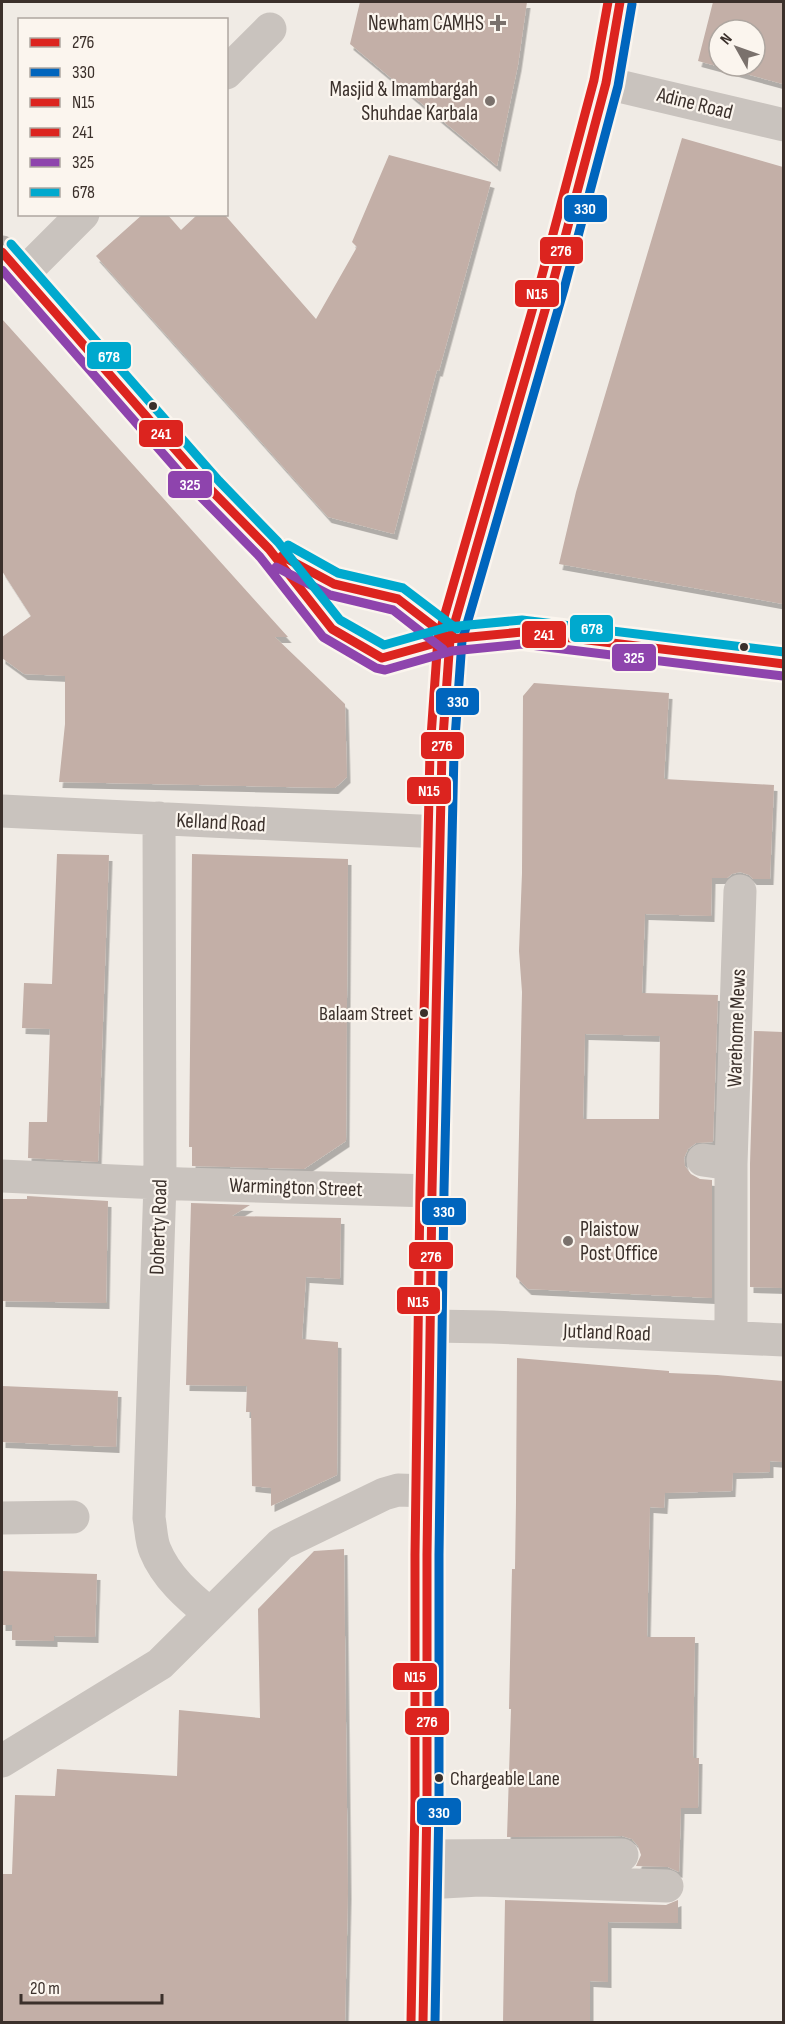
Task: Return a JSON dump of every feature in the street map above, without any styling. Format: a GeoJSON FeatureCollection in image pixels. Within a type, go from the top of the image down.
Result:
{"type":"FeatureCollection","features":[{"type":"Feature","properties":{"kind":"main road"},"geometry":{"type":"LineString","coordinates":[[423,2022],[432,1191],[442,728],[450,639],[552,286],[606,83],[620,2]]}},
{"type":"Feature","properties":{"kind":"main road"},"geometry":{"type":"LineString","coordinates":[[12,263],[210,489],[269,549],[332,629],[382,658],[450,639]]}},
{"type":"Feature","properties":{"kind":"main road"},"geometry":{"type":"LineString","coordinates":[[269,549],[334,584],[398,599],[450,639]]}},
{"type":"Feature","properties":{"kind":"street"},"geometry":{"type":"LineString","coordinates":[[228,71],[270,29]]}},
{"type":"Feature","properties":{"kind":"street","name":"Adine Road"},"geometry":{"type":"LineString","coordinates":[[606,83],[783,125]]}},
{"type":"Feature","properties":{"kind":"street"},"geometry":{"type":"LineString","coordinates":[[12,263],[80,216]]}},
{"type":"Feature","properties":{"kind":"street"},"geometry":{"type":"LineString","coordinates":[[450,639],[522,632],[783,664]]}},
{"type":"Feature","properties":{"kind":"street","name":"Kelland Road"},"geometry":{"type":"LineString","coordinates":[[2,811],[441,832]]}},
{"type":"Feature","properties":{"kind":"street","name":"Doherty Road"},"geometry":{"type":"LineString","coordinates":[[173,820],[149,1518],[154,1549],[173,1580],[191,1599],[210,1614]]}},
{"type":"Feature","properties":{"kind":"street","name":"Warehome Mews"},"geometry":{"type":"LineString","coordinates":[[731,1337],[717,1162],[733,1112],[740,891]]}},
{"type":"Feature","properties":{"kind":"street","name":"Warmington Street"},"geometry":{"type":"LineString","coordinates":[[2,1176],[432,1191]]}},
{"type":"Feature","properties":{"kind":"street","name":"Jutland Road"},"geometry":{"type":"LineString","coordinates":[[431,1326],[783,1340]]}},
{"type":"Feature","properties":{"kind":"street"},"geometry":{"type":"LineString","coordinates":[[2,1761],[160,1664],[281,1544],[384,1494],[398,1490],[428,1491]]}},
{"type":"Feature","properties":{"kind":"street"},"geometry":{"type":"LineString","coordinates":[[2,1518],[73,1517]]}},
{"type":"Feature","properties":{"kind":"street"},"geometry":{"type":"LineString","coordinates":[[426,1869],[622,1855]]}},
{"type":"Feature","properties":{"kind":"street"},"geometry":{"type":"LineString","coordinates":[[426,1869],[479,1880],[667,1886]]}},
{"type":"Feature","properties":{"kind":"building"},"geometry":{"type":"Polygon","coordinates":[[[360,2],[527,2],[518,65],[497,166],[350,44],[360,2]]]}},
{"type":"Feature","properties":{"kind":"building"},"geometry":{"type":"Polygon","coordinates":[[[713,2],[783,2],[783,84],[761,78],[767,78],[767,18],[709,18],[713,2]]]}},
{"type":"Feature","properties":{"kind":"building"},"geometry":{"type":"Polygon","coordinates":[[[707,26],[707,63],[698,61],[707,26]]]}},
{"type":"Feature","properties":{"kind":"building"},"geometry":{"type":"Polygon","coordinates":[[[682,138],[783,167],[783,604],[559,564],[576,492],[682,138]]]}},
{"type":"Feature","properties":{"kind":"building"},"geometry":{"type":"Polygon","coordinates":[[[389,155],[491,182],[439,371],[437,370],[394,534],[328,517],[96,256],[141,216],[169,216],[181,230],[196,216],[226,216],[316,319],[357,247],[352,242],[389,155]]]}},
{"type":"Feature","properties":{"kind":"building"},"geometry":{"type":"Polygon","coordinates":[[[2,319],[288,637],[275,637],[345,704],[347,777],[335,788],[59,782],[65,724],[65,676],[24,674],[2,658],[2,637],[31,616],[2,571],[2,319]]]}},
{"type":"Feature","properties":{"kind":"building"},"geometry":{"type":"Polygon","coordinates":[[[534,683],[669,693],[664,779],[774,785],[770,879],[753,879],[740,872],[727,878],[712,878],[711,916],[645,914],[642,993],[718,995],[713,1142],[696,1143],[688,1149],[684,1158],[685,1166],[691,1174],[700,1179],[712,1180],[712,1298],[528,1289],[516,1277],[522,992],[519,951],[523,696],[534,683]],[[585,1034],[583,1119],[659,1119],[660,1036],[585,1034]]]}},
{"type":"Feature","properties":{"kind":"building"},"geometry":{"type":"Polygon","coordinates":[[[57,854],[109,855],[98,1162],[28,1158],[29,1122],[47,1122],[50,1029],[22,1028],[24,983],[52,984],[57,854]]]}},
{"type":"Feature","properties":{"kind":"building"},"geometry":{"type":"Polygon","coordinates":[[[192,854],[348,859],[346,1141],[304,1169],[192,1166],[192,1147],[189,1147],[192,854]]]}},
{"type":"Feature","properties":{"kind":"building"},"geometry":{"type":"Polygon","coordinates":[[[754,1031],[783,1032],[783,1288],[750,1287],[750,1164],[754,1031]]]}},
{"type":"Feature","properties":{"kind":"building"},"geometry":{"type":"Polygon","coordinates":[[[27,1196],[108,1201],[106,1303],[2,1301],[2,1199],[27,1199],[27,1196]]]}},
{"type":"Feature","properties":{"kind":"building"},"geometry":{"type":"Polygon","coordinates":[[[191,1203],[250,1205],[232,1216],[341,1218],[340,1279],[306,1277],[302,1339],[338,1342],[337,1475],[271,1506],[271,1488],[252,1486],[251,1412],[246,1412],[247,1386],[186,1385],[191,1203]]]}},
{"type":"Feature","properties":{"kind":"building"},"geometry":{"type":"Polygon","coordinates":[[[517,1358],[669,1371],[669,1373],[783,1381],[783,1462],[770,1461],[770,1472],[733,1473],[732,1491],[665,1493],[664,1508],[650,1507],[647,1637],[695,1637],[693,1758],[699,1758],[698,1808],[681,1808],[679,1872],[668,1867],[636,1866],[641,1855],[638,1846],[632,1839],[622,1836],[507,1837],[512,1569],[515,1569],[517,1358]]]}},
{"type":"Feature","properties":{"kind":"building"},"geometry":{"type":"Polygon","coordinates":[[[2,1386],[118,1391],[116,1447],[2,1442],[2,1386]]]}},
{"type":"Feature","properties":{"kind":"building"},"geometry":{"type":"Polygon","coordinates":[[[344,1549],[348,1893],[345,2022],[2,2022],[2,1874],[12,1874],[15,1795],[55,1796],[57,1769],[177,1776],[179,1710],[260,1718],[258,1609],[314,1551],[344,1549]]]}},
{"type":"Feature","properties":{"kind":"building"},"geometry":{"type":"Polygon","coordinates":[[[2,1571],[97,1574],[95,1637],[54,1636],[54,1641],[12,1640],[12,1625],[2,1625],[2,1571]]]}},
{"type":"Feature","properties":{"kind":"building"},"geometry":{"type":"Polygon","coordinates":[[[505,1900],[666,1905],[678,1900],[678,1923],[608,1922],[608,1982],[590,1981],[590,2022],[503,2022],[505,1900]]]}},
{"type":"Feature","properties":{"kind":"transit line","name":"N15"},"geometry":{"type":"LineString","coordinates":[[411,2022],[420,1191],[430,751],[438,638],[540,283],[594,80],[608,2]]}},
{"type":"Feature","properties":{"kind":"transit line","name":"276"},"geometry":{"type":"LineString","coordinates":[[423,2022],[432,1191],[442,751],[450,639],[552,286],[606,83],[620,2]]}},
{"type":"Feature","properties":{"kind":"transit line","name":"330"},"geometry":{"type":"LineString","coordinates":[[435,2022],[444,1191],[454,752],[462,641],[564,289],[618,86],[632,4]]}},
{"type":"Feature","properties":{"kind":"transit line","name":"678"},"geometry":{"type":"LineString","coordinates":[[11,244],[219,481],[278,542],[340,620],[384,645],[448,627],[522,620],[784,652]]}},
{"type":"Feature","properties":{"kind":"transit line","name":"241"},"geometry":{"type":"LineString","coordinates":[[2,252],[210,489],[269,549],[332,629],[382,658],[450,639],[522,632],[784,664]]}},
{"type":"Feature","properties":{"kind":"transit line","name":"325"},"geometry":{"type":"LineString","coordinates":[[2,270],[201,497],[260,557],[323,637],[376,668],[385,670],[452,651],[522,644],[783,676]]}},
{"type":"Feature","properties":{"kind":"transit line","name":"678"},"geometry":{"type":"LineString","coordinates":[[288,545],[338,573],[403,588],[457,629]]}},
{"type":"Feature","properties":{"kind":"transit line","name":"241"},"geometry":{"type":"LineString","coordinates":[[282,556],[334,584],[398,599],[450,639]]}},
{"type":"Feature","properties":{"kind":"transit line","name":"325"},"geometry":{"type":"LineString","coordinates":[[276,567],[330,595],[393,610],[443,649]]}},
{"type":"Feature","properties":{"kind":"place","name":"Newham CAMHS"},"geometry":{"type":"Point","coordinates":[498,23]}},
{"type":"Feature","properties":{"kind":"place","name":"Masjid & Imambargah Shuhdae Karbala"},"geometry":{"type":"Point","coordinates":[490,101]}},
{"type":"Feature","properties":{"kind":"place","name":"Balaam Street"},"geometry":{"type":"Point","coordinates":[424,1013]}},
{"type":"Feature","properties":{"kind":"place","name":"Plaistow Post Office"},"geometry":{"type":"Point","coordinates":[568,1241]}},
{"type":"Feature","properties":{"kind":"place","name":"Chargeable Lane"},"geometry":{"type":"Point","coordinates":[439,1778]}}]}
